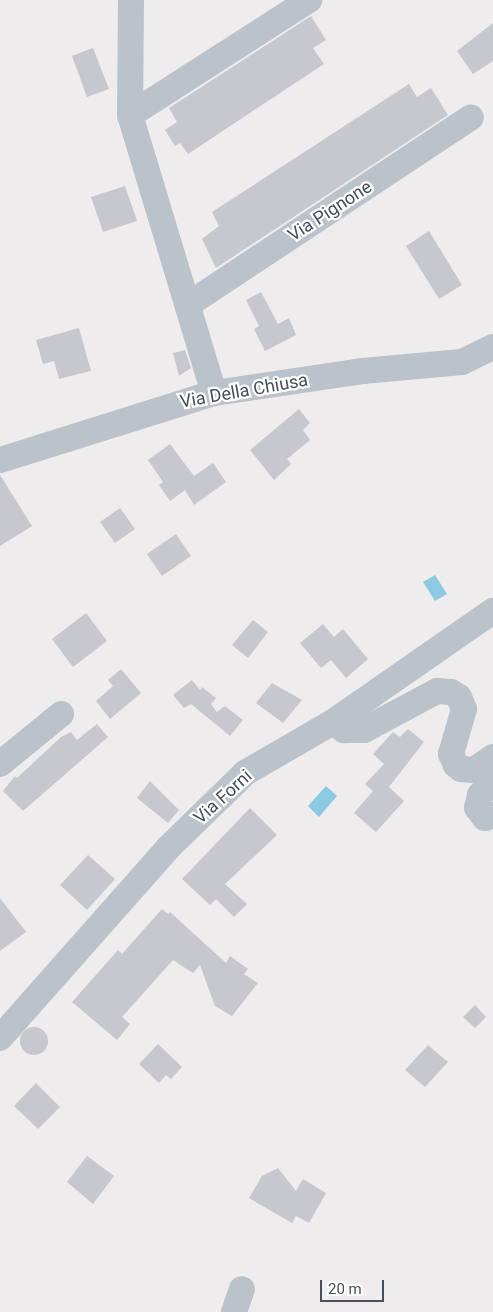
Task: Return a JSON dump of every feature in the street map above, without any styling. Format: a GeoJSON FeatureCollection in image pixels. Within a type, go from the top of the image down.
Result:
{"type":"FeatureCollection","features":[{"type":"Feature","properties":{"kind":"street"},"geometry":{"type":"LineString","coordinates":[[130,115],[309,0]]}},
{"type":"Feature","properties":{"kind":"street"},"geometry":{"type":"LineString","coordinates":[[134,2],[130,115],[189,304],[214,393]]}},
{"type":"Feature","properties":{"kind":"street","name":"Via Pignone"},"geometry":{"type":"LineString","coordinates":[[189,304],[471,117]]}},
{"type":"Feature","properties":{"kind":"street","name":"Via Della Chiusa"},"geometry":{"type":"LineString","coordinates":[[0,460],[214,393],[363,371],[462,362],[493,347]]}},
{"type":"Feature","properties":{"kind":"street","name":"Via Forni"},"geometry":{"type":"LineString","coordinates":[[0,1038],[168,848],[245,773],[333,722],[493,611]]}},
{"type":"Feature","properties":{"kind":"street"},"geometry":{"type":"LineString","coordinates":[[333,722],[344,730],[364,730],[437,692],[451,692],[459,697],[464,709],[451,754],[456,764],[461,769],[474,770],[493,758]]}},
{"type":"Feature","properties":{"kind":"street"},"geometry":{"type":"LineString","coordinates":[[0,764],[61,714]]}},
{"type":"Feature","properties":{"kind":"street"},"geometry":{"type":"LineString","coordinates":[[493,779],[480,795],[478,808],[486,818],[493,815]]}},
{"type":"Feature","properties":{"kind":"water"},"geometry":{"type":"Polygon","coordinates":[[[435,575],[447,594],[435,601],[423,582],[435,575]]]}},
{"type":"Feature","properties":{"kind":"water"},"geometry":{"type":"Polygon","coordinates":[[[326,786],[337,796],[319,817],[308,806],[326,786]]]}},
{"type":"Feature","properties":{"kind":"building"},"geometry":{"type":"Polygon","coordinates":[[[311,16],[326,40],[313,48],[324,64],[188,154],[180,143],[175,146],[165,130],[177,122],[169,108],[311,16]]]}},
{"type":"Feature","properties":{"kind":"building"},"geometry":{"type":"Polygon","coordinates":[[[493,23],[493,61],[473,74],[457,51],[493,23]]]}},
{"type":"Feature","properties":{"kind":"building"},"geometry":{"type":"Polygon","coordinates":[[[93,48],[109,89],[87,97],[72,56],[93,48]]]}},
{"type":"Feature","properties":{"kind":"building"},"geometry":{"type":"Polygon","coordinates":[[[409,84],[417,97],[431,88],[448,115],[216,268],[202,239],[219,226],[212,212],[409,84]]]}},
{"type":"Feature","properties":{"kind":"building"},"geometry":{"type":"Polygon","coordinates":[[[125,186],[137,221],[103,232],[91,197],[125,186]]]}},
{"type":"Feature","properties":{"kind":"building"},"geometry":{"type":"Polygon","coordinates":[[[429,231],[462,285],[439,299],[406,246],[429,231]]]}},
{"type":"Feature","properties":{"kind":"building"},"geometry":{"type":"Polygon","coordinates":[[[261,292],[278,324],[289,318],[296,335],[265,351],[254,329],[259,326],[246,300],[261,292]]]}},
{"type":"Feature","properties":{"kind":"building"},"geometry":{"type":"Polygon","coordinates":[[[79,328],[91,371],[59,379],[54,361],[43,364],[36,340],[79,328]]]}},
{"type":"Feature","properties":{"kind":"building"},"geometry":{"type":"Polygon","coordinates":[[[185,350],[191,368],[179,376],[173,353],[185,350]]]}},
{"type":"Feature","properties":{"kind":"building"},"geometry":{"type":"Polygon","coordinates":[[[299,409],[310,423],[303,430],[310,440],[287,459],[291,464],[274,480],[250,450],[299,409]]]}},
{"type":"Feature","properties":{"kind":"building"},"geometry":{"type":"Polygon","coordinates":[[[170,444],[194,476],[213,463],[226,482],[194,505],[185,490],[170,501],[159,485],[163,482],[148,460],[170,444]]]}},
{"type":"Feature","properties":{"kind":"building"},"geometry":{"type":"Polygon","coordinates":[[[0,475],[32,526],[0,546],[0,475]]]}},
{"type":"Feature","properties":{"kind":"building"},"geometry":{"type":"Polygon","coordinates":[[[120,508],[135,529],[115,543],[100,522],[120,508]]]}},
{"type":"Feature","properties":{"kind":"building"},"geometry":{"type":"Polygon","coordinates":[[[176,534],[191,556],[162,576],[147,554],[176,534]]]}},
{"type":"Feature","properties":{"kind":"building"},"geometry":{"type":"Polygon","coordinates":[[[86,613],[107,641],[73,667],[52,639],[86,613]]]}},
{"type":"Feature","properties":{"kind":"building"},"geometry":{"type":"Polygon","coordinates":[[[253,620],[268,632],[248,658],[232,645],[253,620]]]}},
{"type":"Feature","properties":{"kind":"building"},"geometry":{"type":"Polygon","coordinates":[[[323,624],[334,637],[343,629],[368,659],[346,678],[331,660],[321,668],[300,643],[323,624]]]}},
{"type":"Feature","properties":{"kind":"building"},"geometry":{"type":"Polygon","coordinates":[[[121,669],[141,693],[110,719],[96,701],[113,686],[108,680],[121,669]]]}},
{"type":"Feature","properties":{"kind":"building"},"geometry":{"type":"Polygon","coordinates":[[[192,680],[200,690],[202,687],[216,698],[211,704],[217,712],[225,706],[243,720],[230,736],[191,704],[184,708],[173,695],[192,680]]]}},
{"type":"Feature","properties":{"kind":"building"},"geometry":{"type":"Polygon","coordinates":[[[272,683],[302,700],[283,723],[256,703],[272,683]]]}},
{"type":"Feature","properties":{"kind":"building"},"geometry":{"type":"Polygon","coordinates":[[[97,724],[108,737],[23,811],[3,791],[15,776],[17,778],[61,737],[71,732],[77,740],[97,724]]]}},
{"type":"Feature","properties":{"kind":"building"},"geometry":{"type":"Polygon","coordinates":[[[408,729],[424,742],[389,787],[404,801],[376,832],[354,813],[373,791],[365,784],[384,764],[373,754],[393,732],[400,737],[408,729]]]}},
{"type":"Feature","properties":{"kind":"building"},"geometry":{"type":"Polygon","coordinates":[[[150,781],[179,810],[168,823],[137,798],[150,781]]]}},
{"type":"Feature","properties":{"kind":"building"},"geometry":{"type":"Polygon","coordinates":[[[250,808],[277,835],[225,884],[247,904],[234,917],[216,899],[210,905],[182,879],[250,808]]]}},
{"type":"Feature","properties":{"kind":"building"},"geometry":{"type":"Polygon","coordinates":[[[88,855],[115,879],[87,910],[60,885],[88,855]]]}},
{"type":"Feature","properties":{"kind":"building"},"geometry":{"type":"Polygon","coordinates":[[[0,898],[26,932],[0,951],[0,898]]]}},
{"type":"Feature","properties":{"kind":"building"},"geometry":{"type":"Polygon","coordinates":[[[162,909],[168,914],[170,912],[226,963],[230,956],[248,969],[244,974],[258,983],[232,1016],[215,1006],[200,965],[193,973],[173,960],[122,1017],[130,1024],[117,1040],[72,1002],[118,950],[122,954],[162,909]]]}},
{"type":"Feature","properties":{"kind":"building"},"geometry":{"type":"Polygon","coordinates":[[[475,1005],[486,1017],[475,1028],[463,1017],[475,1005]]]}},
{"type":"Feature","properties":{"kind":"building"},"geometry":{"type":"Polygon","coordinates":[[[34,1027],[44,1031],[48,1041],[44,1051],[34,1055],[24,1051],[20,1041],[24,1031],[34,1027]]]}},
{"type":"Feature","properties":{"kind":"building"},"geometry":{"type":"Polygon","coordinates":[[[158,1044],[182,1067],[171,1079],[166,1075],[159,1083],[139,1064],[158,1044]]]}},
{"type":"Feature","properties":{"kind":"building"},"geometry":{"type":"Polygon","coordinates":[[[428,1045],[448,1062],[425,1087],[405,1070],[428,1045]]]}},
{"type":"Feature","properties":{"kind":"building"},"geometry":{"type":"Polygon","coordinates":[[[36,1083],[60,1107],[38,1129],[14,1106],[36,1083]]]}},
{"type":"Feature","properties":{"kind":"building"},"geometry":{"type":"Polygon","coordinates":[[[87,1156],[114,1176],[93,1204],[67,1182],[87,1156]]]}},
{"type":"Feature","properties":{"kind":"building"},"geometry":{"type":"Polygon","coordinates":[[[278,1168],[296,1191],[303,1179],[326,1193],[309,1223],[296,1216],[292,1223],[249,1198],[262,1176],[278,1168]]]}}]}
